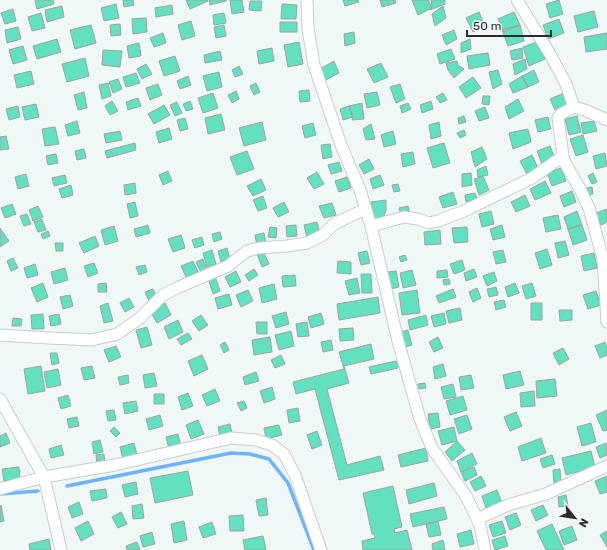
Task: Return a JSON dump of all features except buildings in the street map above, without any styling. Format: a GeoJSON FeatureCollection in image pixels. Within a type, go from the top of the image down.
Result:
{"type":"FeatureCollection","features":[{"type":"Feature","properties":{"kind":"street"},"geometry":{"type":"LineString","coordinates":[[307,0],[308,29],[314,65],[341,145],[360,190],[371,226],[398,341],[420,419],[432,448],[463,490],[480,525],[485,550]]}},
{"type":"Feature","properties":{"kind":"street"},"geometry":{"type":"LineString","coordinates":[[517,0],[550,54],[566,84],[574,108]]}},
{"type":"Feature","properties":{"kind":"street"},"geometry":{"type":"LineString","coordinates":[[607,120],[586,111],[574,108],[561,114],[558,118],[565,163],[589,208],[603,259],[604,298],[607,322]]}},
{"type":"Feature","properties":{"kind":"street"},"geometry":{"type":"LineString","coordinates":[[371,226],[404,217],[418,219],[429,223],[438,221],[464,211],[526,181],[563,156]]}},
{"type":"Feature","properties":{"kind":"street"},"geometry":{"type":"LineString","coordinates":[[0,335],[92,340],[117,334],[139,319],[163,295],[179,286],[228,266],[247,251],[259,248],[307,243],[323,235],[334,224],[365,210]]}},
{"type":"Feature","properties":{"kind":"street"},"geometry":{"type":"LineString","coordinates":[[0,399],[44,477],[61,550]]}},
{"type":"Feature","properties":{"kind":"street"},"geometry":{"type":"LineString","coordinates":[[0,489],[44,477],[115,465],[231,438],[256,440],[272,445],[284,454],[295,475],[321,550]]}},
{"type":"Feature","properties":{"kind":"street"},"geometry":{"type":"LineString","coordinates":[[477,519],[508,505],[546,494],[607,466]]}},
{"type":"Feature","properties":{"kind":"waterway"},"geometry":{"type":"LineString","coordinates":[[67,486],[231,453],[250,454],[269,459],[288,483],[314,550]]}},
{"type":"Feature","properties":{"kind":"waterway"},"geometry":{"type":"LineString","coordinates":[[0,494],[38,491]]}}]}
